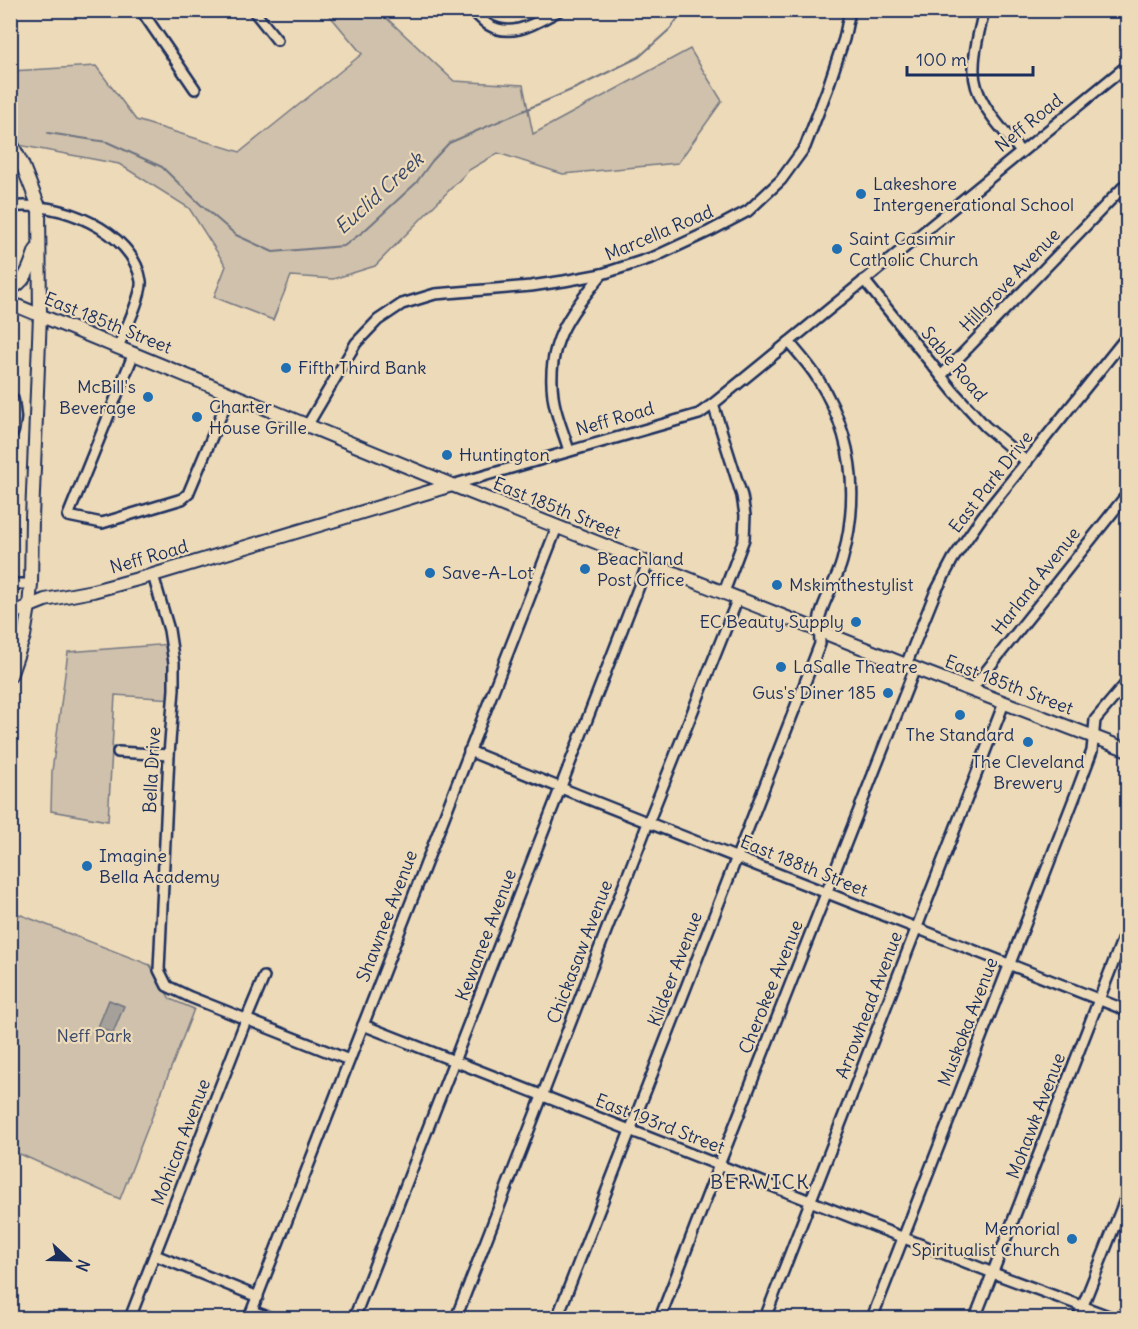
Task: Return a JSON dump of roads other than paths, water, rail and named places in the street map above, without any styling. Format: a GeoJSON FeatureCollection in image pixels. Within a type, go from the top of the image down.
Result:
{"type":"FeatureCollection","features":[{"type":"Feature","properties":{"kind":"highway"},"geometry":{"type":"LineString","coordinates":[[10,401],[12,418],[10,431]]}},
{"type":"Feature","properties":{"kind":"street"},"geometry":{"type":"LineString","coordinates":[[141,10],[195,89]]}},
{"type":"Feature","properties":{"kind":"street"},"geometry":{"type":"LineString","coordinates":[[254,10],[277,40]]}},
{"type":"Feature","properties":{"kind":"street"},"geometry":{"type":"LineString","coordinates":[[472,10],[487,24],[506,32],[527,27],[560,10]]}},
{"type":"Feature","properties":{"kind":"street","name":"Marcella Road"},"geometry":{"type":"LineString","coordinates":[[307,426],[356,343],[378,320],[402,304],[435,294],[531,286],[602,274],[654,257],[748,211],[781,180],[805,147],[844,39],[850,10]]}},
{"type":"Feature","properties":{"kind":"street"},"geometry":{"type":"LineString","coordinates":[[984,10],[973,68],[976,87],[987,109],[1021,152]]}},
{"type":"Feature","properties":{"kind":"street","name":"Neff Road"},"geometry":{"type":"LineString","coordinates":[[10,614],[45,600],[93,591],[153,575],[699,414],[1128,65]]}},
{"type":"Feature","properties":{"kind":"street"},"geometry":{"type":"LineString","coordinates":[[10,141],[39,207],[40,315],[32,519],[32,584],[24,636],[10,676]]}},
{"type":"Feature","properties":{"kind":"street","name":"Hillgrove Avenue"},"geometry":{"type":"LineString","coordinates":[[941,376],[1128,182]]}},
{"type":"Feature","properties":{"kind":"street"},"geometry":{"type":"LineString","coordinates":[[10,207],[39,207],[82,217],[117,240],[129,254],[142,284],[118,347]]}},
{"type":"Feature","properties":{"kind":"street"},"geometry":{"type":"LineString","coordinates":[[10,289],[22,282],[28,272],[39,240]]}},
{"type":"Feature","properties":{"kind":"street"},"geometry":{"type":"LineString","coordinates":[[569,451],[553,398],[551,371],[556,345],[563,327],[574,309],[602,274]]}},
{"type":"Feature","properties":{"kind":"street","name":"Sable Road"},"geometry":{"type":"LineString","coordinates":[[864,280],[941,376],[985,426],[1027,462]]}},
{"type":"Feature","properties":{"kind":"street","name":"East 185th Street"},"geometry":{"type":"LineString","coordinates":[[10,303],[452,485],[911,667],[1128,750]]}},
{"type":"Feature","properties":{"kind":"street","name":"East Park Drive"},"geometry":{"type":"LineString","coordinates":[[911,667],[935,593],[953,559],[982,517],[1128,335]]}},
{"type":"Feature","properties":{"kind":"street","name":"Kildeer Avenue"},"geometry":{"type":"LineString","coordinates":[[557,1318],[820,644],[820,617],[842,563],[851,519],[853,486],[850,463],[840,424],[830,400],[817,377],[789,342]]}},
{"type":"Feature","properties":{"kind":"street"},"geometry":{"type":"LineString","coordinates":[[134,353],[68,516],[102,523],[182,499],[188,494],[230,394]]}},
{"type":"Feature","properties":{"kind":"street"},"geometry":{"type":"LineString","coordinates":[[713,404],[742,496],[745,515],[744,539],[724,592]]}},
{"type":"Feature","properties":{"kind":"street","name":"Harland Avenue"},"geometry":{"type":"LineString","coordinates":[[971,690],[1128,493]]}},
{"type":"Feature","properties":{"kind":"street","name":"Shawnee Avenue"},"geometry":{"type":"LineString","coordinates":[[250,1315],[557,526]]}},
{"type":"Feature","properties":{"kind":"street","name":"Kewanee Avenue"},"geometry":{"type":"LineString","coordinates":[[354,1318],[648,563]]}},
{"type":"Feature","properties":{"kind":"street","name":"Bella Drive"},"geometry":{"type":"LineString","coordinates":[[153,575],[169,630],[174,663],[159,970],[167,986],[246,1020]]}},
{"type":"Feature","properties":{"kind":"street"},"geometry":{"type":"LineString","coordinates":[[10,584],[32,584]]}},
{"type":"Feature","properties":{"kind":"street","name":"Chickasaw Avenue"},"geometry":{"type":"LineString","coordinates":[[456,1318],[738,598]]}},
{"type":"Feature","properties":{"kind":"street","name":"Cherokee Avenue"},"geometry":{"type":"LineString","coordinates":[[660,1318],[826,894],[911,667]]}},
{"type":"Feature","properties":{"kind":"street","name":"Muskoka Avenue"},"geometry":{"type":"LineString","coordinates":[[872,1318],[1081,781],[1092,751],[1095,720],[1128,681]]}},
{"type":"Feature","properties":{"kind":"street","name":"Arrowhead Avenue"},"geometry":{"type":"LineString","coordinates":[[765,1318],[1004,703]]}},
{"type":"Feature","properties":{"kind":"street"},"geometry":{"type":"LineString","coordinates":[[118,752],[169,755]]}},
{"type":"Feature","properties":{"kind":"street","name":"East 188th Street"},"geometry":{"type":"LineString","coordinates":[[469,752],[1128,1011]]}},
{"type":"Feature","properties":{"kind":"street","name":"Mohawk Avenue"},"geometry":{"type":"LineString","coordinates":[[975,1318],[1128,925]]}},
{"type":"Feature","properties":{"kind":"street","name":"Mohican Avenue"},"geometry":{"type":"LineString","coordinates":[[130,1318],[264,977]]}},
{"type":"Feature","properties":{"kind":"street"},"geometry":{"type":"LineString","coordinates":[[246,1020],[349,1060]]}},
{"type":"Feature","properties":{"kind":"street","name":"East 193rd Street"},"geometry":{"type":"LineString","coordinates":[[363,1025],[811,1202],[1114,1318]]}},
{"type":"Feature","properties":{"kind":"street"},"geometry":{"type":"LineString","coordinates":[[1078,1318],[1128,1192]]}},
{"type":"Feature","properties":{"kind":"street"},"geometry":{"type":"LineString","coordinates":[[154,1255],[258,1297]]}},
{"type":"Feature","properties":{"kind":"street"},"geometry":{"type":"LineString","coordinates":[[250,1315],[271,1318]]}},
{"type":"Feature","properties":{"kind":"waterway","name":"Euclid Creek"},"geometry":{"type":"LineString","coordinates":[[48,133],[107,142],[162,167],[236,235],[273,252],[344,246],[364,231],[416,183],[449,143],[578,87],[639,57],[670,29],[684,10]]}},
{"type":"Feature","properties":{"kind":"place","name":"Lakeshore Intergenerational School"},"geometry":{"type":"Point","coordinates":[861,194]}},
{"type":"Feature","properties":{"kind":"place","name":"Saint Casimir Catholic Church"},"geometry":{"type":"Point","coordinates":[837,249]}},
{"type":"Feature","properties":{"kind":"place","name":"Fifth Third Bank"},"geometry":{"type":"Point","coordinates":[286,368]}},
{"type":"Feature","properties":{"kind":"place","name":"McBill's Beverage"},"geometry":{"type":"Point","coordinates":[148,397]}},
{"type":"Feature","properties":{"kind":"place","name":"Charter House Grille"},"geometry":{"type":"Point","coordinates":[197,417]}},
{"type":"Feature","properties":{"kind":"place","name":"Huntington"},"geometry":{"type":"Point","coordinates":[447,455]}},
{"type":"Feature","properties":{"kind":"place","name":"Beachland Post Office"},"geometry":{"type":"Point","coordinates":[585,569]}},
{"type":"Feature","properties":{"kind":"place","name":"Save-A-Lot"},"geometry":{"type":"Point","coordinates":[430,573]}},
{"type":"Feature","properties":{"kind":"place","name":"Mskimthestylist"},"geometry":{"type":"Point","coordinates":[777,585]}},
{"type":"Feature","properties":{"kind":"place","name":"EC Beauty Supply"},"geometry":{"type":"Point","coordinates":[856,622]}},
{"type":"Feature","properties":{"kind":"place","name":"LaSalle Theatre"},"geometry":{"type":"Point","coordinates":[781,667]}},
{"type":"Feature","properties":{"kind":"place","name":"Gus's Diner 185"},"geometry":{"type":"Point","coordinates":[888,693]}},
{"type":"Feature","properties":{"kind":"place","name":"The Standard"},"geometry":{"type":"Point","coordinates":[960,715]}},
{"type":"Feature","properties":{"kind":"place","name":"The Cleveland Brewery"},"geometry":{"type":"Point","coordinates":[1028,742]}},
{"type":"Feature","properties":{"kind":"place","name":"Imagine Bella Academy"},"geometry":{"type":"Point","coordinates":[87,866]}},
{"type":"Feature","properties":{"kind":"place","name":"Memorial Spiritualist Church"},"geometry":{"type":"Point","coordinates":[1072,1239]}},
{"type":"Feature","properties":{"kind":"district","name":"BERWICK"},"geometry":{"type":"Point","coordinates":[760,1182]}},
{"type":"Feature","properties":{"kind":"park label","name":"Neff Park"},"geometry":{"type":"Point","coordinates":[94,1036]}}]}
